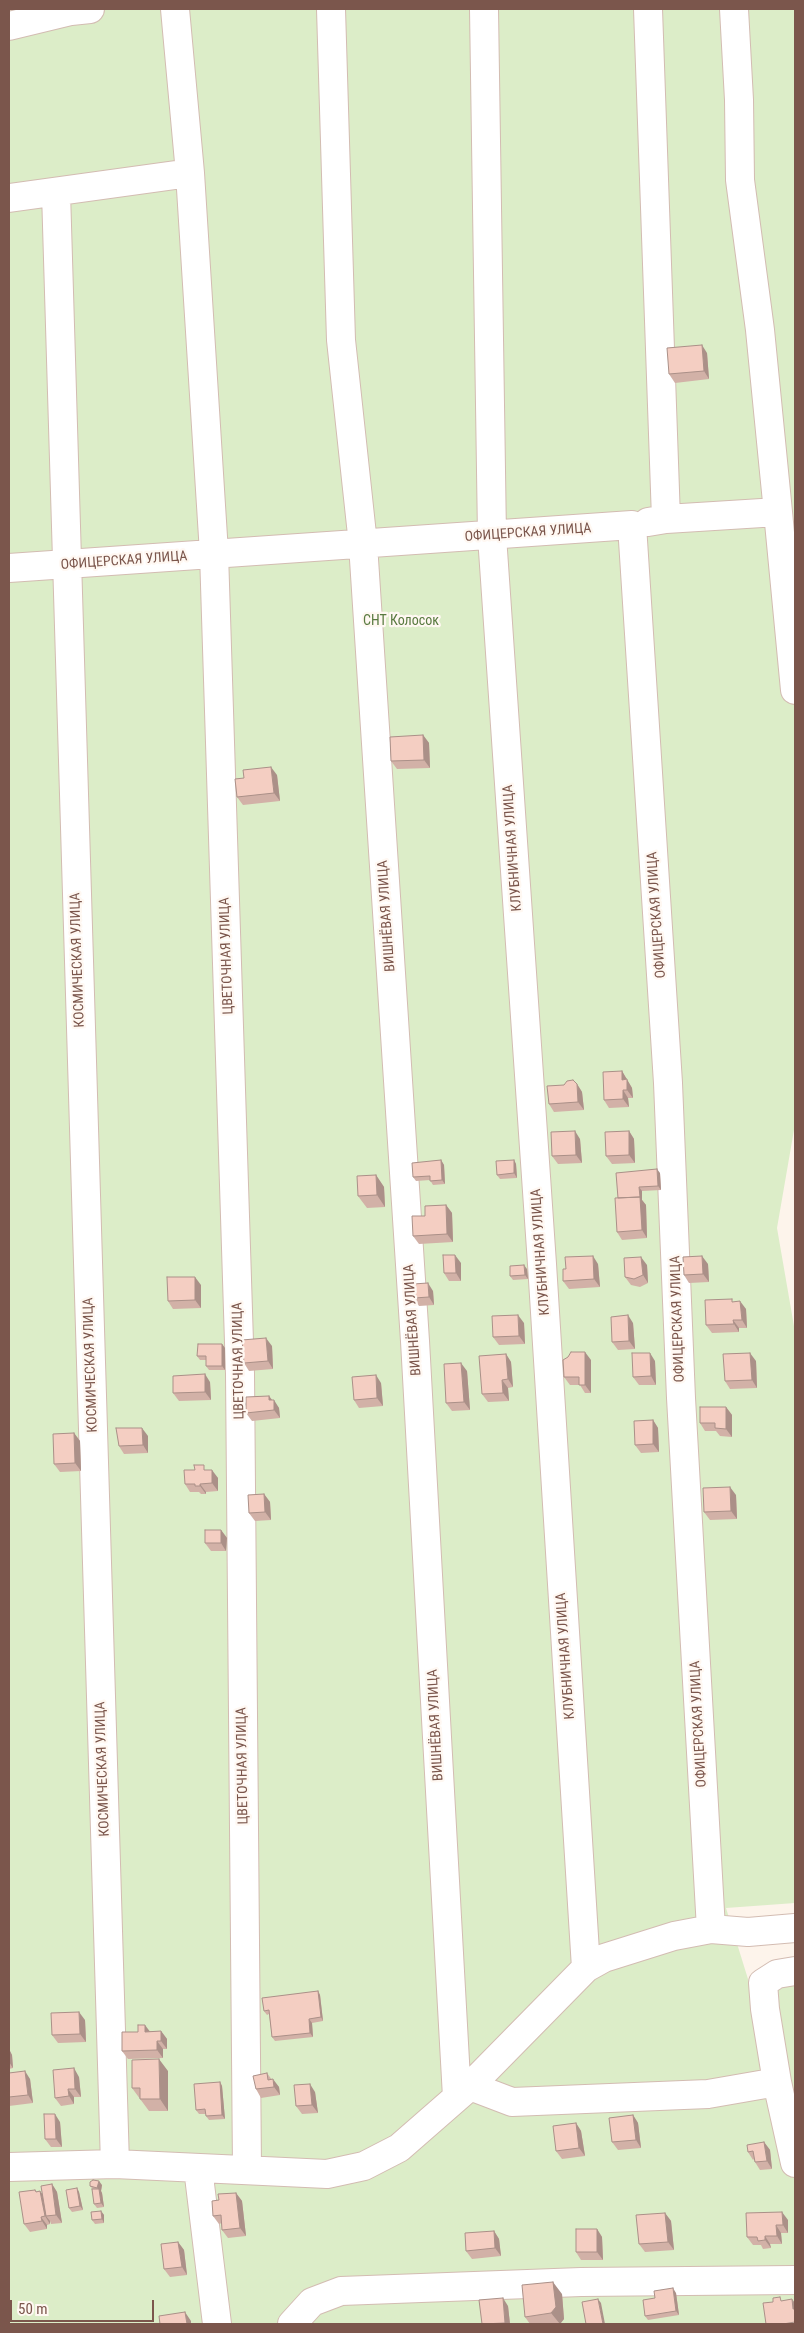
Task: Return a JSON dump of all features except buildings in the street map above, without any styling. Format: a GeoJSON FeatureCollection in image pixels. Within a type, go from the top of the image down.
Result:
{"type":"FeatureCollection","features":[{"type":"Feature","properties":{"kind":"street"},"geometry":{"type":"LineString","coordinates":[[9,26],[77,9]]}},
{"type":"Feature","properties":{"kind":"street","name":"ЦВЕТОЧНАЯ УЛИЦА"},"geometry":{"type":"LineString","coordinates":[[175,9],[190,173],[214,554],[240,1374],[247,2169]]}},
{"type":"Feature","properties":{"kind":"street","name":"ВИШНЁВАЯ УЛИЦА"},"geometry":{"type":"LineString","coordinates":[[331,9],[341,340],[363,544],[463,2092]]}},
{"type":"Feature","properties":{"kind":"street","name":"КЛУБНИЧНАЯ УЛИЦА"},"geometry":{"type":"LineString","coordinates":[[484,9],[492,536],[542,1264],[586,1968]]}},
{"type":"Feature","properties":{"kind":"street"},"geometry":{"type":"LineString","coordinates":[[648,9],[666,520]]}},
{"type":"Feature","properties":{"kind":"street"},"geometry":{"type":"LineString","coordinates":[[734,9],[739,100],[740,180],[760,330],[795,690]]}},
{"type":"Feature","properties":{"kind":"street"},"geometry":{"type":"LineString","coordinates":[[9,198],[190,173]]}},
{"type":"Feature","properties":{"kind":"street","name":"КОСМИЧЕСКАЯ УЛИЦА"},"geometry":{"type":"LineString","coordinates":[[56,192],[115,2164]]}},
{"type":"Feature","properties":{"kind":"street"},"geometry":{"type":"LineString","coordinates":[[632,525],[666,520],[778,512]]}},
{"type":"Feature","properties":{"kind":"street","name":"ОФИЦЕРСКАЯ УЛИЦА"},"geometry":{"type":"LineString","coordinates":[[9,568],[66,566],[632,525],[668,1083],[681,1398],[711,1929]]}},
{"type":"Feature","properties":{"kind":"street"},"geometry":{"type":"LineString","coordinates":[[9,2168],[115,2164],[327,2174],[364,2166],[399,2148],[463,2092],[586,1968],[604,1958],[674,1936],[711,1929],[748,1932],[795,1928]]}},
{"type":"Feature","properties":{"kind":"street"},"geometry":{"type":"LineString","coordinates":[[795,1971],[777,1974],[762,1983],[764,2009],[777,2082],[795,2163]]}},
{"type":"Feature","properties":{"kind":"street"},"geometry":{"type":"LineString","coordinates":[[463,2092],[512,2102],[708,2094],[777,2082]]}},
{"type":"Feature","properties":{"kind":"street"},"geometry":{"type":"LineString","coordinates":[[198,2168],[217,2324]]}},
{"type":"Feature","properties":{"kind":"street"},"geometry":{"type":"LineString","coordinates":[[292,2324],[312,2302],[341,2291],[581,2282],[795,2280]]}},
{"type":"Feature","properties":{"kind":"green space","name":"СНТ Колосок"},"geometry":{"type":"Polygon","coordinates":[[[9,9],[795,9],[795,1124],[777,1228],[795,1332],[795,1903],[726,1908],[752,1992],[766,1979],[795,1974],[795,2324],[9,2324],[9,9]]]}}]}
